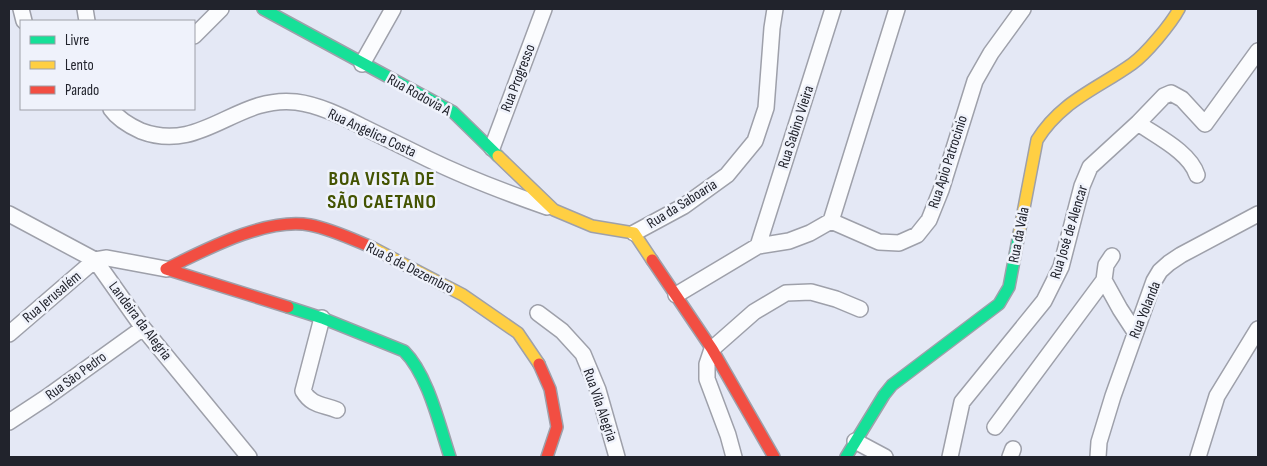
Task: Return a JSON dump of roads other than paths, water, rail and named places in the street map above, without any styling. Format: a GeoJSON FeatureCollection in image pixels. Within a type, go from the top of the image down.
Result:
{"type":"FeatureCollection","features":[{"type":"Feature","properties":{"kind":"street"},"geometry":{"type":"LineString","coordinates":[[195,35],[221,9]]}},
{"type":"Feature","properties":{"kind":"street","name":"Rua Rodovia A"},"geometry":{"type":"LineString","coordinates":[[263,9],[453,112],[554,210]]}},
{"type":"Feature","properties":{"kind":"street"},"geometry":{"type":"LineString","coordinates":[[362,64],[393,9]]}},
{"type":"Feature","properties":{"kind":"street","name":"Rua Progresso"},"geometry":{"type":"LineString","coordinates":[[492,148],[544,9]]}},
{"type":"Feature","properties":{"kind":"street","name":"Rua da Saboaria"},"geometry":{"type":"LineString","coordinates":[[774,457],[712,349],[634,233],[684,206],[727,175],[755,141],[766,108],[775,9]]}},
{"type":"Feature","properties":{"kind":"street","name":"Rua Sabino Vieira"},"geometry":{"type":"LineString","coordinates":[[758,246],[833,9]]}},
{"type":"Feature","properties":{"kind":"street"},"geometry":{"type":"LineString","coordinates":[[676,295],[758,246],[789,241],[810,233],[831,220],[896,9]]}},
{"type":"Feature","properties":{"kind":"street","name":"Rua Apio Patrocinio"},"geometry":{"type":"LineString","coordinates":[[831,220],[879,242],[899,243],[917,235],[929,220],[941,190],[975,81],[991,53],[1023,9]]}},
{"type":"Feature","properties":{"kind":"street","name":"Rua da Vala"},"geometry":{"type":"LineString","coordinates":[[846,457],[892,385],[991,310],[1004,296],[1009,287],[1037,140],[1042,130],[1065,107],[1134,63],[1172,21],[1180,9]]}},
{"type":"Feature","properties":{"kind":"street","name":"Rua José de Alencar"},"geometry":{"type":"LineString","coordinates":[[950,457],[962,402],[1044,301],[1061,267],[1082,186],[1090,167],[1164,96],[1172,93],[1182,99],[1205,124],[1258,50]]}},
{"type":"Feature","properties":{"kind":"street","name":"Rua Angelica Costa"},"geometry":{"type":"LineString","coordinates":[[116,111],[131,127],[155,136],[180,137],[201,131],[247,109],[269,102],[297,102],[342,117],[498,190],[592,226],[634,233]]}},
{"type":"Feature","properties":{"kind":"street"},"geometry":{"type":"LineString","coordinates":[[1138,123],[1179,151],[1195,168],[1197,175]]}},
{"type":"Feature","properties":{"kind":"street","name":"Landeira da Alegria"},"geometry":{"type":"LineString","coordinates":[[9,214],[95,260],[143,328],[249,457]]}},
{"type":"Feature","properties":{"kind":"street","name":"Rua Yolanda"},"geometry":{"type":"LineString","coordinates":[[1098,457],[1099,442],[1135,332],[1154,282],[1160,272],[1181,255],[1258,214]]}},
{"type":"Feature","properties":{"kind":"street","name":"Rua 8 de Dezembro"},"geometry":{"type":"LineString","coordinates":[[166,269],[213,246],[255,231],[288,224],[310,225],[373,248],[463,295],[518,333],[536,359],[550,389],[557,427],[547,457]]}},
{"type":"Feature","properties":{"kind":"street"},"geometry":{"type":"LineString","coordinates":[[994,427],[1104,280],[1106,265],[1112,256]]}},
{"type":"Feature","properties":{"kind":"street"},"geometry":{"type":"LineString","coordinates":[[95,260],[107,258],[166,269],[322,318],[404,350],[414,361],[422,376],[450,457]]}},
{"type":"Feature","properties":{"kind":"street","name":"Rua Jerusalém"},"geometry":{"type":"LineString","coordinates":[[9,334],[95,260]]}},
{"type":"Feature","properties":{"kind":"street"},"geometry":{"type":"LineString","coordinates":[[1104,280],[1135,332]]}},
{"type":"Feature","properties":{"kind":"street"},"geometry":{"type":"LineString","coordinates":[[734,457],[707,378],[707,364],[712,349],[754,312],[786,293],[811,292],[836,299],[860,309]]}},
{"type":"Feature","properties":{"kind":"street","name":"Rua Vila Alegria"},"geometry":{"type":"LineString","coordinates":[[538,313],[562,331],[583,354],[598,390],[617,457]]}},
{"type":"Feature","properties":{"kind":"street"},"geometry":{"type":"LineString","coordinates":[[322,318],[303,391],[314,404],[337,410]]}},
{"type":"Feature","properties":{"kind":"street","name":"Rua São Pedro"},"geometry":{"type":"LineString","coordinates":[[9,422],[143,328]]}},
{"type":"Feature","properties":{"kind":"street"},"geometry":{"type":"LineString","coordinates":[[1198,457],[1217,396],[1258,329]]}},
{"type":"Feature","properties":{"kind":"street"},"geometry":{"type":"LineString","coordinates":[[855,441],[885,457]]}},
{"type":"Feature","properties":{"kind":"district","name":"BOA VISTA DE SÃO CAETANO"},"geometry":{"type":"Point","coordinates":[382,190]}}]}
